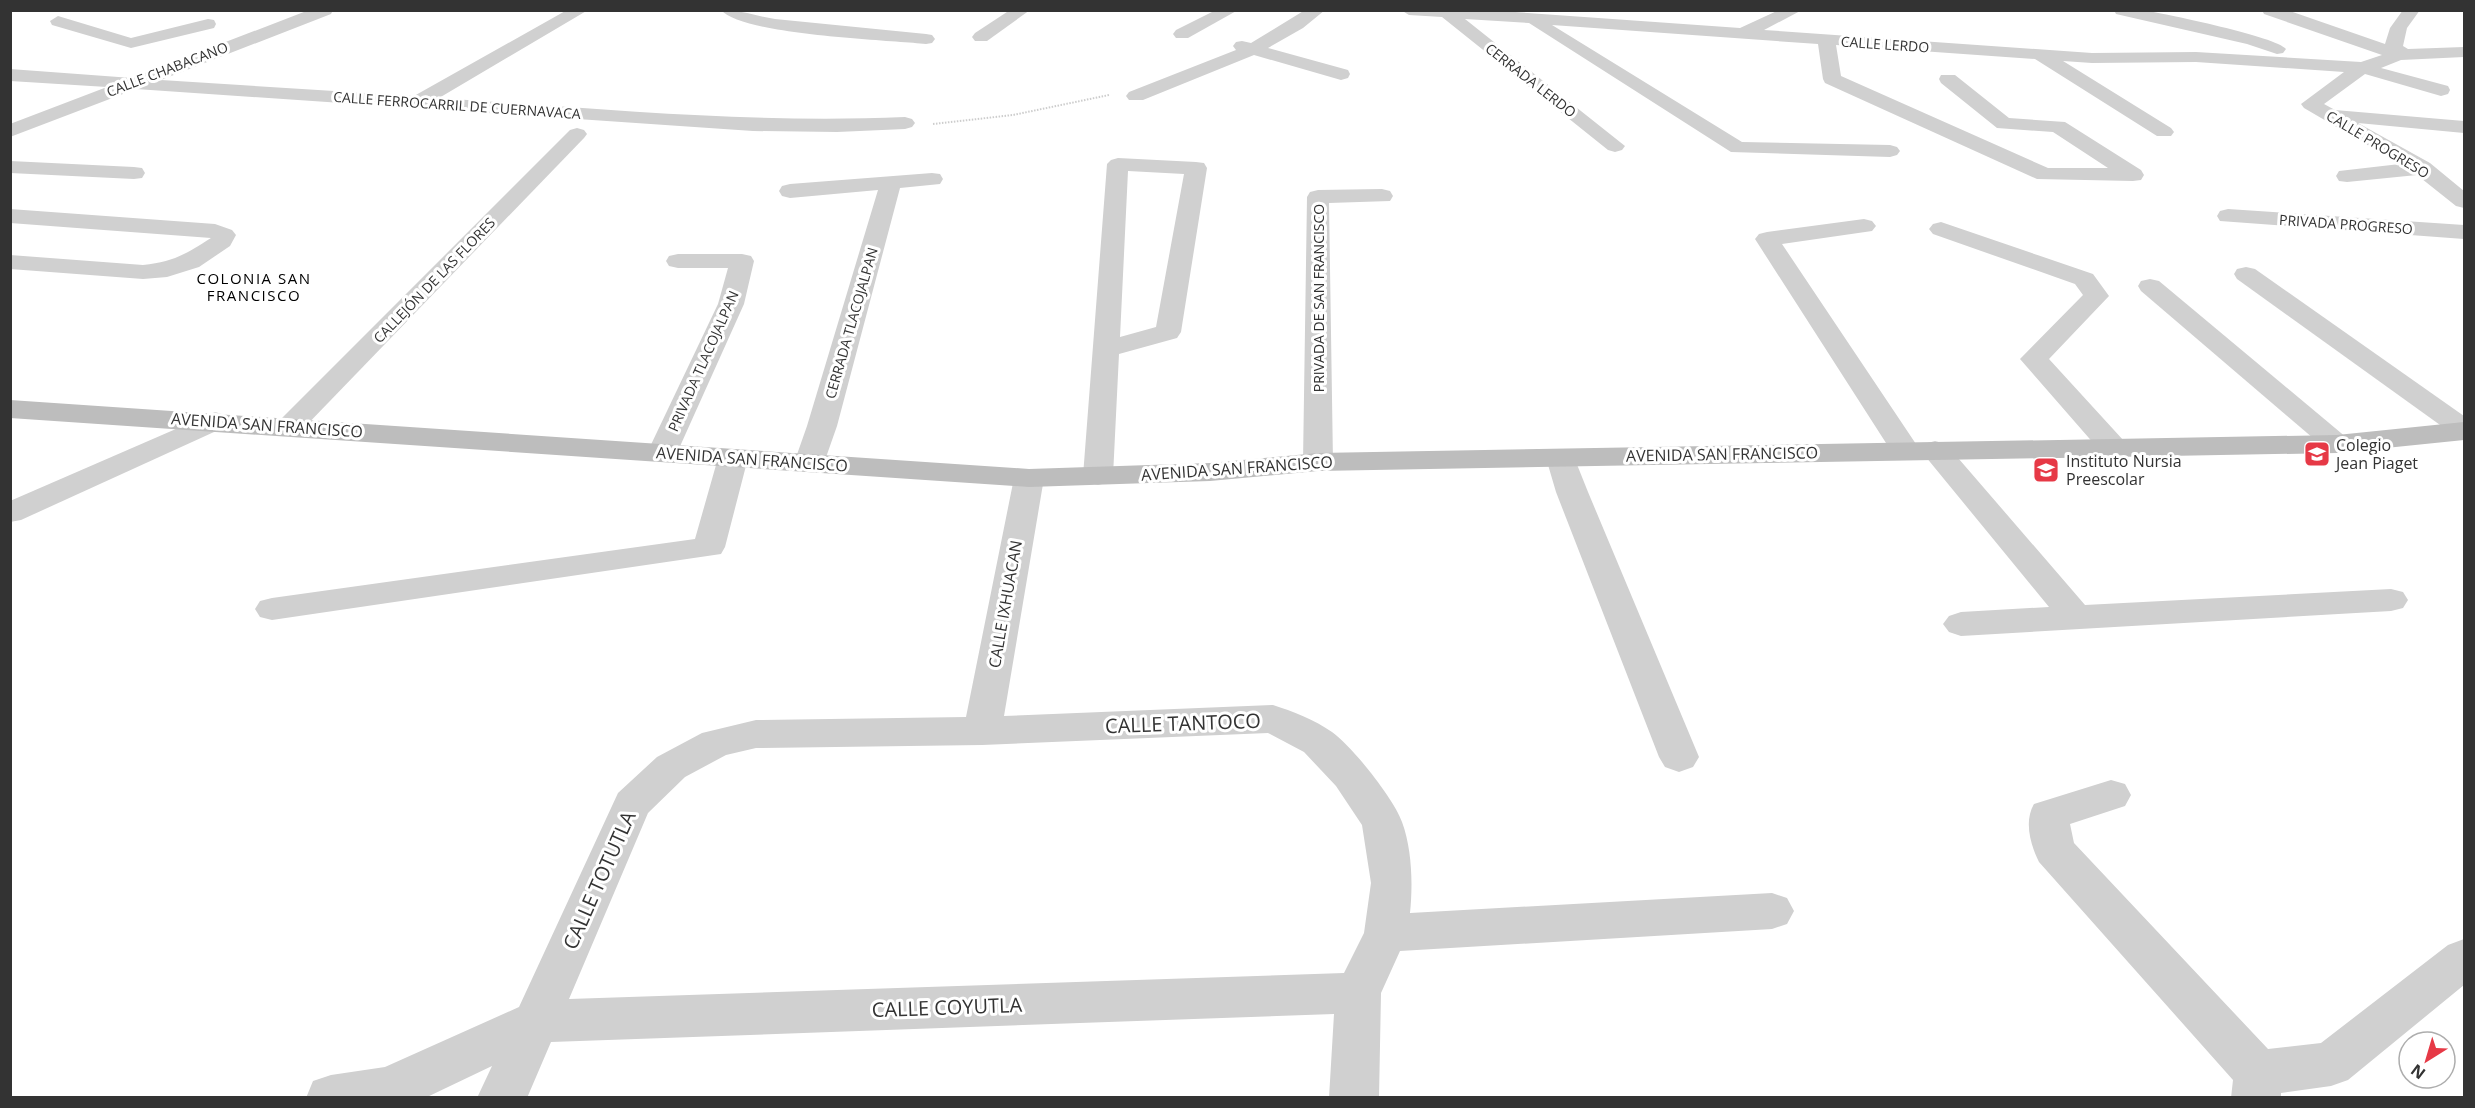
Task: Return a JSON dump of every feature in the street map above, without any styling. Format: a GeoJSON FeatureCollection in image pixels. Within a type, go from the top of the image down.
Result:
{"type":"FeatureCollection","features":[{"type":"Feature","properties":{"kind":"street","name":"CALLE CHABACANO"},"geometry":{"type":"LineString","coordinates":[[10,131],[124,85],[325,10]]}},
{"type":"Feature","properties":{"kind":"street"},"geometry":{"type":"LineString","coordinates":[[418,102],[580,10]]}},
{"type":"Feature","properties":{"kind":"street"},"geometry":{"type":"LineString","coordinates":[[729,10],[752,20],[775,24],[926,39]]}},
{"type":"Feature","properties":{"kind":"street"},"geometry":{"type":"LineString","coordinates":[[775,24],[812,10]]}},
{"type":"Feature","properties":{"kind":"street"},"geometry":{"type":"LineString","coordinates":[[981,37],[1022,10]]}},
{"type":"Feature","properties":{"kind":"street"},"geometry":{"type":"LineString","coordinates":[[1182,33],[1230,10]]}},
{"type":"Feature","properties":{"kind":"street"},"geometry":{"type":"LineString","coordinates":[[1136,96],[1207,69],[1317,10]]}},
{"type":"Feature","properties":{"kind":"street","name":"CALLE LERDO"},"geometry":{"type":"LineString","coordinates":[[1409,10],[1741,34],[1827,45],[2092,57],[2196,57],[2362,68]]}},
{"type":"Feature","properties":{"kind":"street"},"geometry":{"type":"LineString","coordinates":[[1612,25],[1648,10]]}},
{"type":"Feature","properties":{"kind":"street"},"geometry":{"type":"LineString","coordinates":[[1741,34],[1794,10]]}},
{"type":"Feature","properties":{"kind":"street"},"geometry":{"type":"LineString","coordinates":[[2122,10],[2252,40],[2315,64]]}},
{"type":"Feature","properties":{"kind":"street"},"geometry":{"type":"LineString","coordinates":[[2270,10],[2402,54]]}},
{"type":"Feature","properties":{"kind":"street"},"geometry":{"type":"LineString","coordinates":[[2402,54],[2394,49],[2393,38],[2403,19],[2412,10]]}},
{"type":"Feature","properties":{"kind":"street","name":"CERRADA LERDO"},"geometry":{"type":"LineString","coordinates":[[1447,13],[1615,146]]}},
{"type":"Feature","properties":{"kind":"street"},"geometry":{"type":"LineString","coordinates":[[175,14],[250,38]]}},
{"type":"Feature","properties":{"kind":"street"},"geometry":{"type":"LineString","coordinates":[[1533,20],[1738,148],[1890,152]]}},
{"type":"Feature","properties":{"kind":"street"},"geometry":{"type":"LineString","coordinates":[[58,21],[131,43],[208,24]]}},
{"type":"Feature","properties":{"kind":"street"},"geometry":{"type":"LineString","coordinates":[[1827,45],[1832,79],[2045,174],[2133,175],[2058,126],[2004,124],[1947,79]]}},
{"type":"Feature","properties":{"kind":"street"},"geometry":{"type":"LineString","coordinates":[[1247,47],[1341,75]]}},
{"type":"Feature","properties":{"kind":"street"},"geometry":{"type":"LineString","coordinates":[[2362,68],[2402,54],[2464,52]]}},
{"type":"Feature","properties":{"kind":"street"},"geometry":{"type":"LineString","coordinates":[[2038,54],[2164,132]]}},
{"type":"Feature","properties":{"kind":"street"},"geometry":{"type":"LineString","coordinates":[[2362,68],[2441,90]]}},
{"type":"Feature","properties":{"kind":"street","name":"CALLE PROGRESO"},"geometry":{"type":"LineString","coordinates":[[2362,68],[2311,104],[2422,168],[2464,201]]}},
{"type":"Feature","properties":{"kind":"street","name":"CALLE FERROCARRIL DE CUERNAVACA"},"geometry":{"type":"LineString","coordinates":[[10,75],[124,85],[753,125],[837,126],[905,123]]}},
{"type":"Feature","properties":{"kind":"street"},"geometry":{"type":"LineString","coordinates":[[10,85],[96,91],[124,85]]}},
{"type":"Feature","properties":{"kind":"street"},"geometry":{"type":"LineString","coordinates":[[2327,114],[2464,127]]}},
{"type":"Feature","properties":{"kind":"street","name":"CALLEJÓN DE LAS FLORES"},"geometry":{"type":"LineString","coordinates":[[290,426],[577,134]]}},
{"type":"Feature","properties":{"kind":"street"},"geometry":{"type":"LineString","coordinates":[[1098,476],[1106,348],[1118,164],[1196,168],[1168,332],[1106,348]]}},
{"type":"Feature","properties":{"kind":"street"},"geometry":{"type":"LineString","coordinates":[[10,166],[134,173]]}},
{"type":"Feature","properties":{"kind":"street"},"geometry":{"type":"LineString","coordinates":[[2347,176],[2422,168]]}},
{"type":"Feature","properties":{"kind":"street"},"geometry":{"type":"LineString","coordinates":[[790,191],[932,179]]}},
{"type":"Feature","properties":{"kind":"street","name":"CERRADA TLACOJALPAN"},"geometry":{"type":"LineString","coordinates":[[809,463],[891,182]]}},
{"type":"Feature","properties":{"kind":"street","name":"PRIVADA DE SAN FRANCISCO"},"geometry":{"type":"LineString","coordinates":[[1318,462],[1318,197],[1382,196]]}},
{"type":"Feature","properties":{"kind":"street"},"geometry":{"type":"LineString","coordinates":[[10,216],[215,231],[224,235],[222,241],[190,262],[167,270],[143,272],[10,262]]}},
{"type":"Feature","properties":{"kind":"street","name":"PRIVADA PROGRESO"},"geometry":{"type":"LineString","coordinates":[[2228,216],[2464,232]]}},
{"type":"Feature","properties":{"kind":"street"},"geometry":{"type":"LineString","coordinates":[[1864,226],[1767,239],[1920,450],[1956,475],[2076,617]]}},
{"type":"Feature","properties":{"kind":"street"},"geometry":{"type":"LineString","coordinates":[[1941,229],[2084,279],[2096,296],[2034,359],[2113,447]]}},
{"type":"Feature","properties":{"kind":"street","name":"PRIVADA TLACOJALPAN"},"geometry":{"type":"LineString","coordinates":[[662,453],[730,304],[742,261],[678,261]]}},
{"type":"Feature","properties":{"kind":"street"},"geometry":{"type":"LineString","coordinates":[[2246,274],[2464,430]]}},
{"type":"Feature","properties":{"kind":"street"},"geometry":{"type":"LineString","coordinates":[[2150,286],[2337,444]]}},
{"type":"Feature","properties":{"kind":"street","name":"AVENIDA SAN FRANCISCO"},"geometry":{"type":"LineString","coordinates":[[10,409],[290,426],[1029,478],[1210,472],[1318,462],[2337,444],[2464,430]]}},
{"type":"Feature","properties":{"kind":"street"},"geometry":{"type":"LineString","coordinates":[[10,513],[215,421]]}},
{"type":"Feature","properties":{"kind":"street"},"geometry":{"type":"LineString","coordinates":[[272,609],[710,547],[733,458]]}},
{"type":"Feature","properties":{"kind":"street"},"geometry":{"type":"LineString","coordinates":[[1561,458],[1576,503],[1679,757]]}},
{"type":"Feature","properties":{"kind":"street","name":"CALLE IXHUACAN"},"geometry":{"type":"LineString","coordinates":[[982,731],[1029,478]]}},
{"type":"Feature","properties":{"kind":"street"},"geometry":{"type":"LineString","coordinates":[[1961,624],[2391,600]]}},
{"type":"Feature","properties":{"kind":"street","name":"CALLE TANTOCO"},"geometry":{"type":"LineString","coordinates":[[982,731],[1273,719],[1318,742],[1350,776],[1382,822],[1392,883],[1386,933],[1358,993],[1354,1098]]}},
{"type":"Feature","properties":{"kind":"street","name":"CALLE TOTUTLA"},"geometry":{"type":"LineString","coordinates":[[502,1098],[632,804],[671,767],[716,743],[756,734],[982,731]]}},
{"type":"Feature","properties":{"kind":"street"},"geometry":{"type":"LineString","coordinates":[[2111,795],[2048,815],[2054,850],[2257,1085],[2331,1064],[2464,959]]}},
{"type":"Feature","properties":{"kind":"street"},"geometry":{"type":"LineString","coordinates":[[1386,933],[1772,911]]}},
{"type":"Feature","properties":{"kind":"street","name":"CALLE COYUTLA"},"geometry":{"type":"LineString","coordinates":[[537,1021],[1358,993]]}},
{"type":"Feature","properties":{"kind":"street"},"geometry":{"type":"LineString","coordinates":[[331,1098],[389,1090],[537,1021]]}},
{"type":"Feature","properties":{"kind":"place","name":"Colegio Jean Piaget"},"geometry":{"type":"Point","coordinates":[2317,454]}},
{"type":"Feature","properties":{"kind":"place","name":"Instituto Nursia Preescolar"},"geometry":{"type":"Point","coordinates":[2046,470]}},
{"type":"Feature","properties":{"kind":"district","name":"COLONIA SAN FRANCISCO"},"geometry":{"type":"Point","coordinates":[254,286]}}]}
